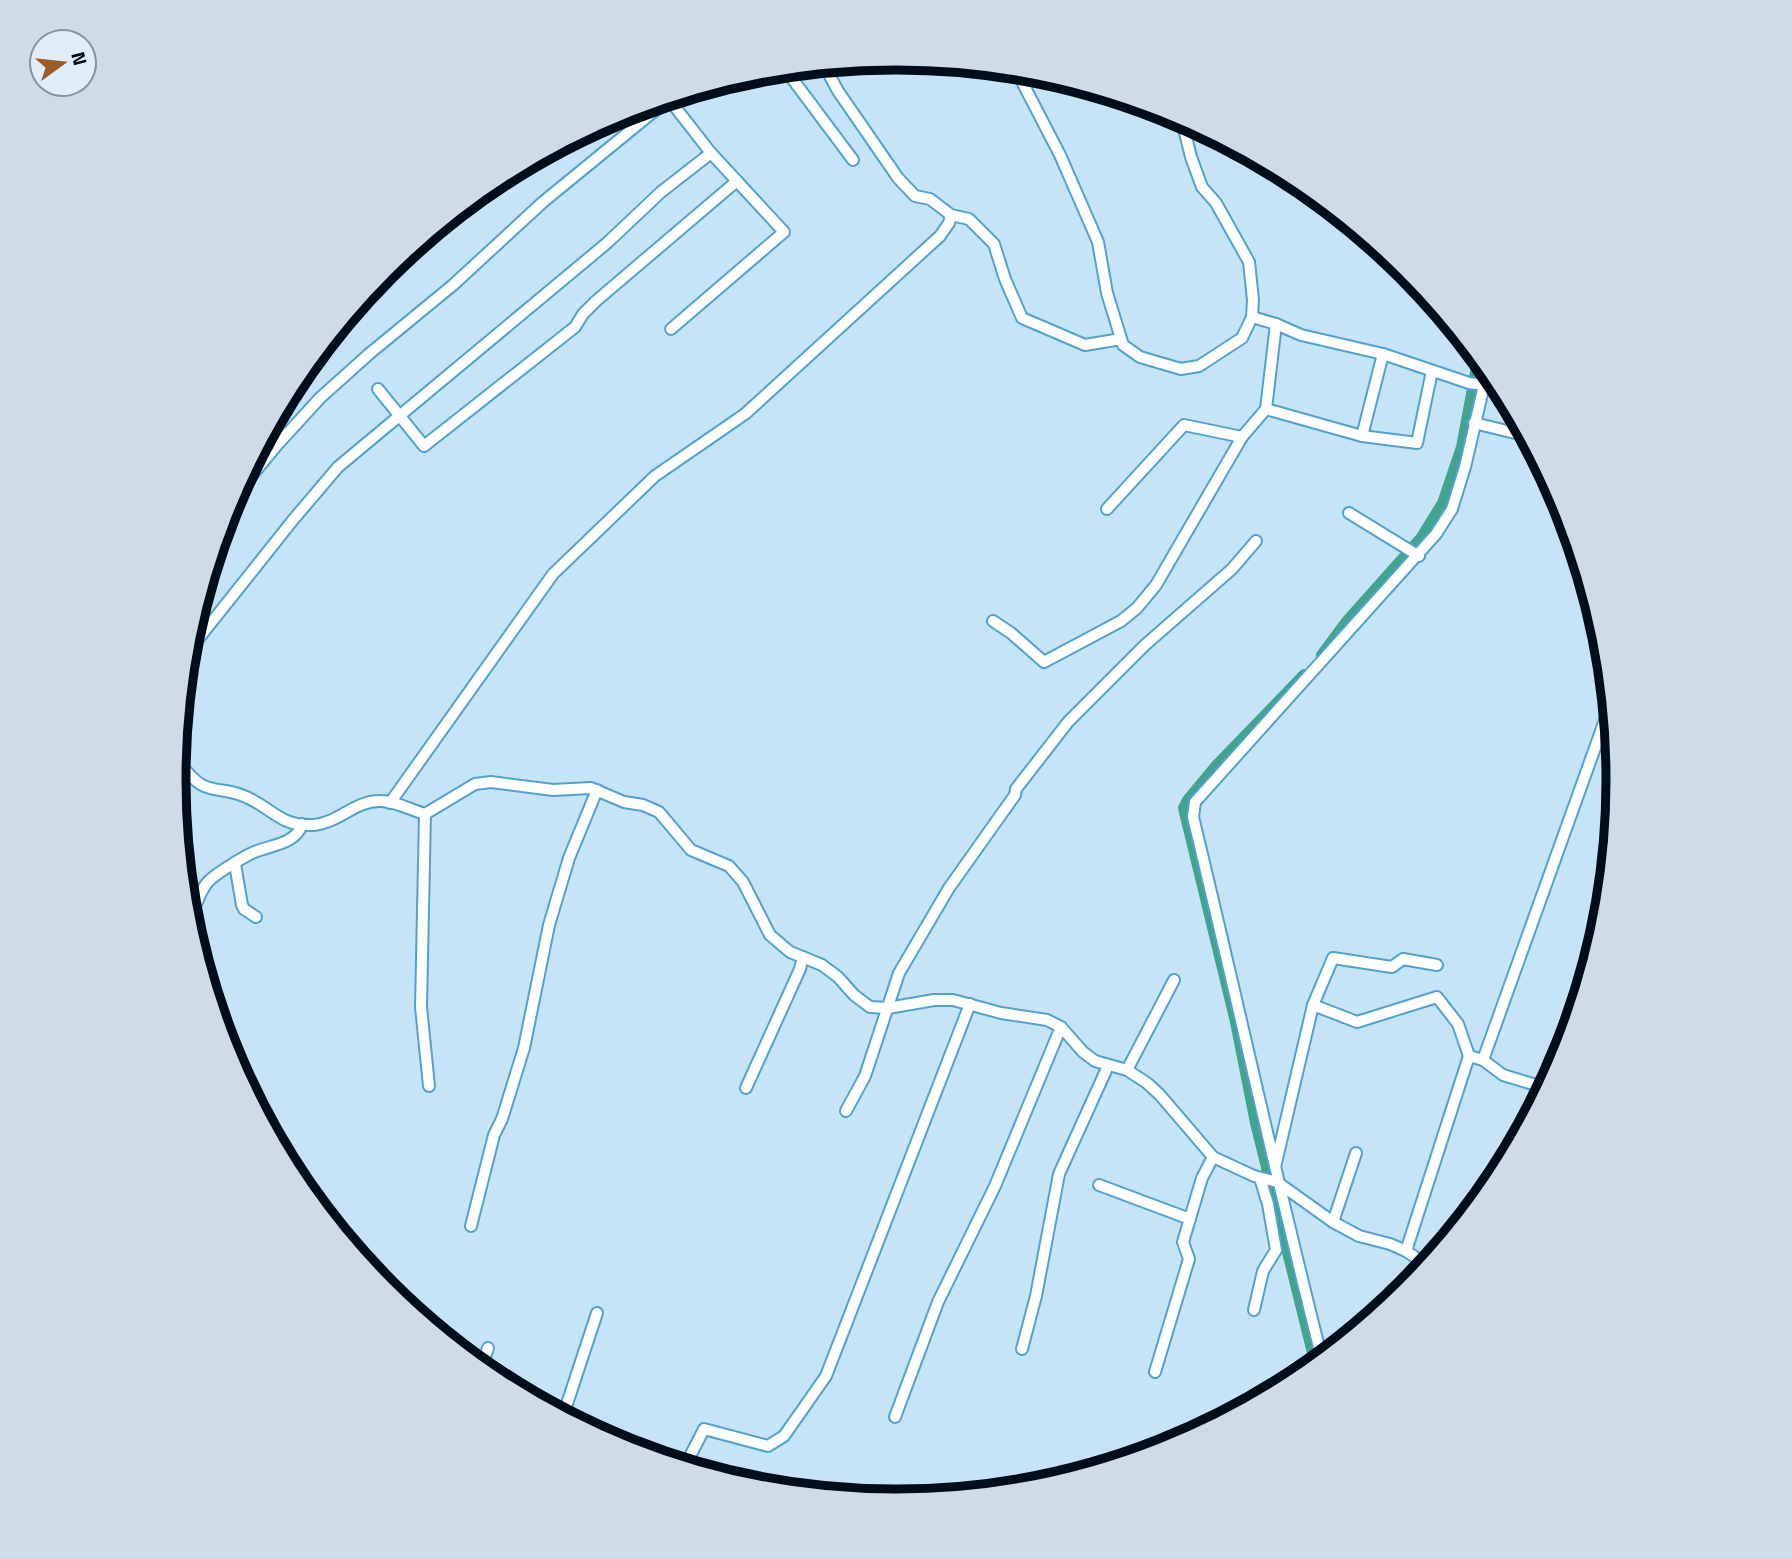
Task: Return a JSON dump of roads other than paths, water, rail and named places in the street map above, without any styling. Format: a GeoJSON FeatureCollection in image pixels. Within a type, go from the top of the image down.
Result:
{"type":"FeatureCollection","features":[{"type":"Feature","properties":{"kind":"street"},"geometry":{"type":"LineString","coordinates":[[829,74],[898,178],[915,196],[930,199],[951,215],[970,219],[994,244],[1004,279],[1023,318],[1085,345],[1121,339]]}},
{"type":"Feature","properties":{"kind":"street"},"geometry":{"type":"LineString","coordinates":[[792,78],[853,160]]}},
{"type":"Feature","properties":{"kind":"street"},"geometry":{"type":"LineString","coordinates":[[1022,82],[1060,155],[1098,242],[1107,293],[1123,345],[1140,357],[1181,369],[1199,366],[1242,338],[1252,317],[1253,300],[1249,262],[1216,202],[1202,187],[1185,132]]}},
{"type":"Feature","properties":{"kind":"street"},"geometry":{"type":"LineString","coordinates":[[671,329],[784,232],[711,153],[674,106]]}},
{"type":"Feature","properties":{"kind":"street"},"geometry":{"type":"LineString","coordinates":[[261,465],[320,398],[453,285],[543,202],[647,116]]}},
{"type":"Feature","properties":{"kind":"street"},"geometry":{"type":"LineString","coordinates":[[202,635],[338,467],[607,243],[661,192],[711,153]]}},
{"type":"Feature","properties":{"kind":"street"},"geometry":{"type":"LineString","coordinates":[[378,389],[424,446],[575,327],[583,314],[597,301],[737,181]]}},
{"type":"Feature","properties":{"kind":"street"},"geometry":{"type":"LineString","coordinates":[[390,803],[553,574],[655,476],[745,414],[803,362],[940,236],[951,215]]}},
{"type":"Feature","properties":{"kind":"street"},"geometry":{"type":"LineString","coordinates":[[1252,317],[1301,335],[1383,355],[1477,385]]}},
{"type":"Feature","properties":{"kind":"street"},"geometry":{"type":"LineString","coordinates":[[993,621],[1044,662],[1121,621],[1138,608],[1156,585],[1242,437],[1266,409],[1276,324]]}},
{"type":"Feature","properties":{"kind":"street"},"geometry":{"type":"LineString","coordinates":[[1362,436],[1383,355]]}},
{"type":"Feature","properties":{"kind":"street"},"geometry":{"type":"LineString","coordinates":[[1266,409],[1362,436],[1417,443],[1432,371]]}},
{"type":"Feature","properties":{"kind":"street"},"geometry":{"type":"LineString","coordinates":[[1319,1348],[1270,1178],[1239,1008],[1193,817],[1195,802],[1452,509],[1465,467],[1474,423],[1477,385],[1481,378]]}},
{"type":"Feature","properties":{"kind":"street"},"geometry":{"type":"LineString","coordinates":[[1474,423],[1514,433]]}},
{"type":"Feature","properties":{"kind":"street"},"geometry":{"type":"LineString","coordinates":[[1107,509],[1184,425],[1242,437]]}},
{"type":"Feature","properties":{"kind":"street"},"geometry":{"type":"LineString","coordinates":[[1349,513],[1413,552]]}},
{"type":"Feature","properties":{"kind":"street"},"geometry":{"type":"LineString","coordinates":[[846,1111],[865,1076],[899,973],[950,888],[1015,795],[1016,789],[1061,732],[1145,645],[1232,569],[1256,541]]}},
{"type":"Feature","properties":{"kind":"street"},"geometry":{"type":"LineString","coordinates":[[1483,1060],[1603,727]]}},
{"type":"Feature","properties":{"kind":"street"},"geometry":{"type":"LineString","coordinates":[[186,769],[195,780],[206,787],[245,796],[292,824],[316,825],[339,817],[364,803],[381,800],[425,814],[475,785],[491,782],[553,790],[591,788],[624,802],[643,805],[659,812],[691,850],[729,866],[743,882],[771,935],[790,952],[822,965],[838,977],[853,995],[870,1007],[888,1008],[934,1000],[953,1000],[1001,1013],[1047,1020],[1061,1027],[1083,1052],[1095,1061],[1127,1070],[1160,1095],[1213,1157],[1270,1178],[1359,1236],[1390,1244],[1418,1259]]}},
{"type":"Feature","properties":{"kind":"street"},"geometry":{"type":"LineString","coordinates":[[471,1226],[494,1135],[502,1119],[524,1048],[549,925],[569,858],[597,790]]}},
{"type":"Feature","properties":{"kind":"street"},"geometry":{"type":"LineString","coordinates":[[425,814],[422,1007],[429,1086]]}},
{"type":"Feature","properties":{"kind":"street"},"geometry":{"type":"LineString","coordinates":[[198,905],[207,882],[251,853],[292,839],[300,831],[302,824]]}},
{"type":"Feature","properties":{"kind":"street"},"geometry":{"type":"LineString","coordinates":[[235,864],[242,905],[256,917]]}},
{"type":"Feature","properties":{"kind":"street"},"geometry":{"type":"LineString","coordinates":[[746,1088],[803,957]]}},
{"type":"Feature","properties":{"kind":"street"},"geometry":{"type":"LineString","coordinates":[[1254,1310],[1263,1272],[1276,1250],[1268,1204],[1270,1178],[1313,1005],[1333,958],[1392,967],[1403,959],[1437,965]]}},
{"type":"Feature","properties":{"kind":"street"},"geometry":{"type":"LineString","coordinates":[[1127,1070],[1174,981]]}},
{"type":"Feature","properties":{"kind":"street"},"geometry":{"type":"LineString","coordinates":[[1313,1005],[1357,1022],[1437,997],[1458,1024],[1469,1056],[1406,1251]]}},
{"type":"Feature","properties":{"kind":"street"},"geometry":{"type":"LineString","coordinates":[[689,1458],[704,1429],[768,1446],[784,1436],[827,1376],[970,1004]]}},
{"type":"Feature","properties":{"kind":"street"},"geometry":{"type":"LineString","coordinates":[[895,1417],[938,1302],[995,1186],[1061,1027]]}},
{"type":"Feature","properties":{"kind":"street"},"geometry":{"type":"LineString","coordinates":[[1469,1056],[1483,1060],[1503,1075],[1536,1085]]}},
{"type":"Feature","properties":{"kind":"street"},"geometry":{"type":"LineString","coordinates":[[1022,1349],[1036,1296],[1059,1174],[1108,1066]]}},
{"type":"Feature","properties":{"kind":"street"},"geometry":{"type":"LineString","coordinates":[[1334,1222],[1356,1153]]}},
{"type":"Feature","properties":{"kind":"street"},"geometry":{"type":"LineString","coordinates":[[1155,1372],[1189,1259],[1183,1242],[1202,1178],[1213,1157]]}},
{"type":"Feature","properties":{"kind":"street"},"geometry":{"type":"LineString","coordinates":[[1099,1185],[1190,1219]]}},
{"type":"Feature","properties":{"kind":"street"},"geometry":{"type":"LineString","coordinates":[[566,1407],[597,1313]]}},
{"type":"Feature","properties":{"kind":"street"},"geometry":{"type":"LineString","coordinates":[[485,1357],[488,1348]]}},
{"type":"Feature","properties":{"kind":"waterway"},"geometry":{"type":"LineString","coordinates":[[1321,655],[1347,620],[1421,537],[1442,503],[1461,447],[1475,371]]}},
{"type":"Feature","properties":{"kind":"waterway"},"geometry":{"type":"LineString","coordinates":[[1304,674],[1216,765],[1183,808],[1235,1022],[1255,1123],[1312,1353]]}}]}
